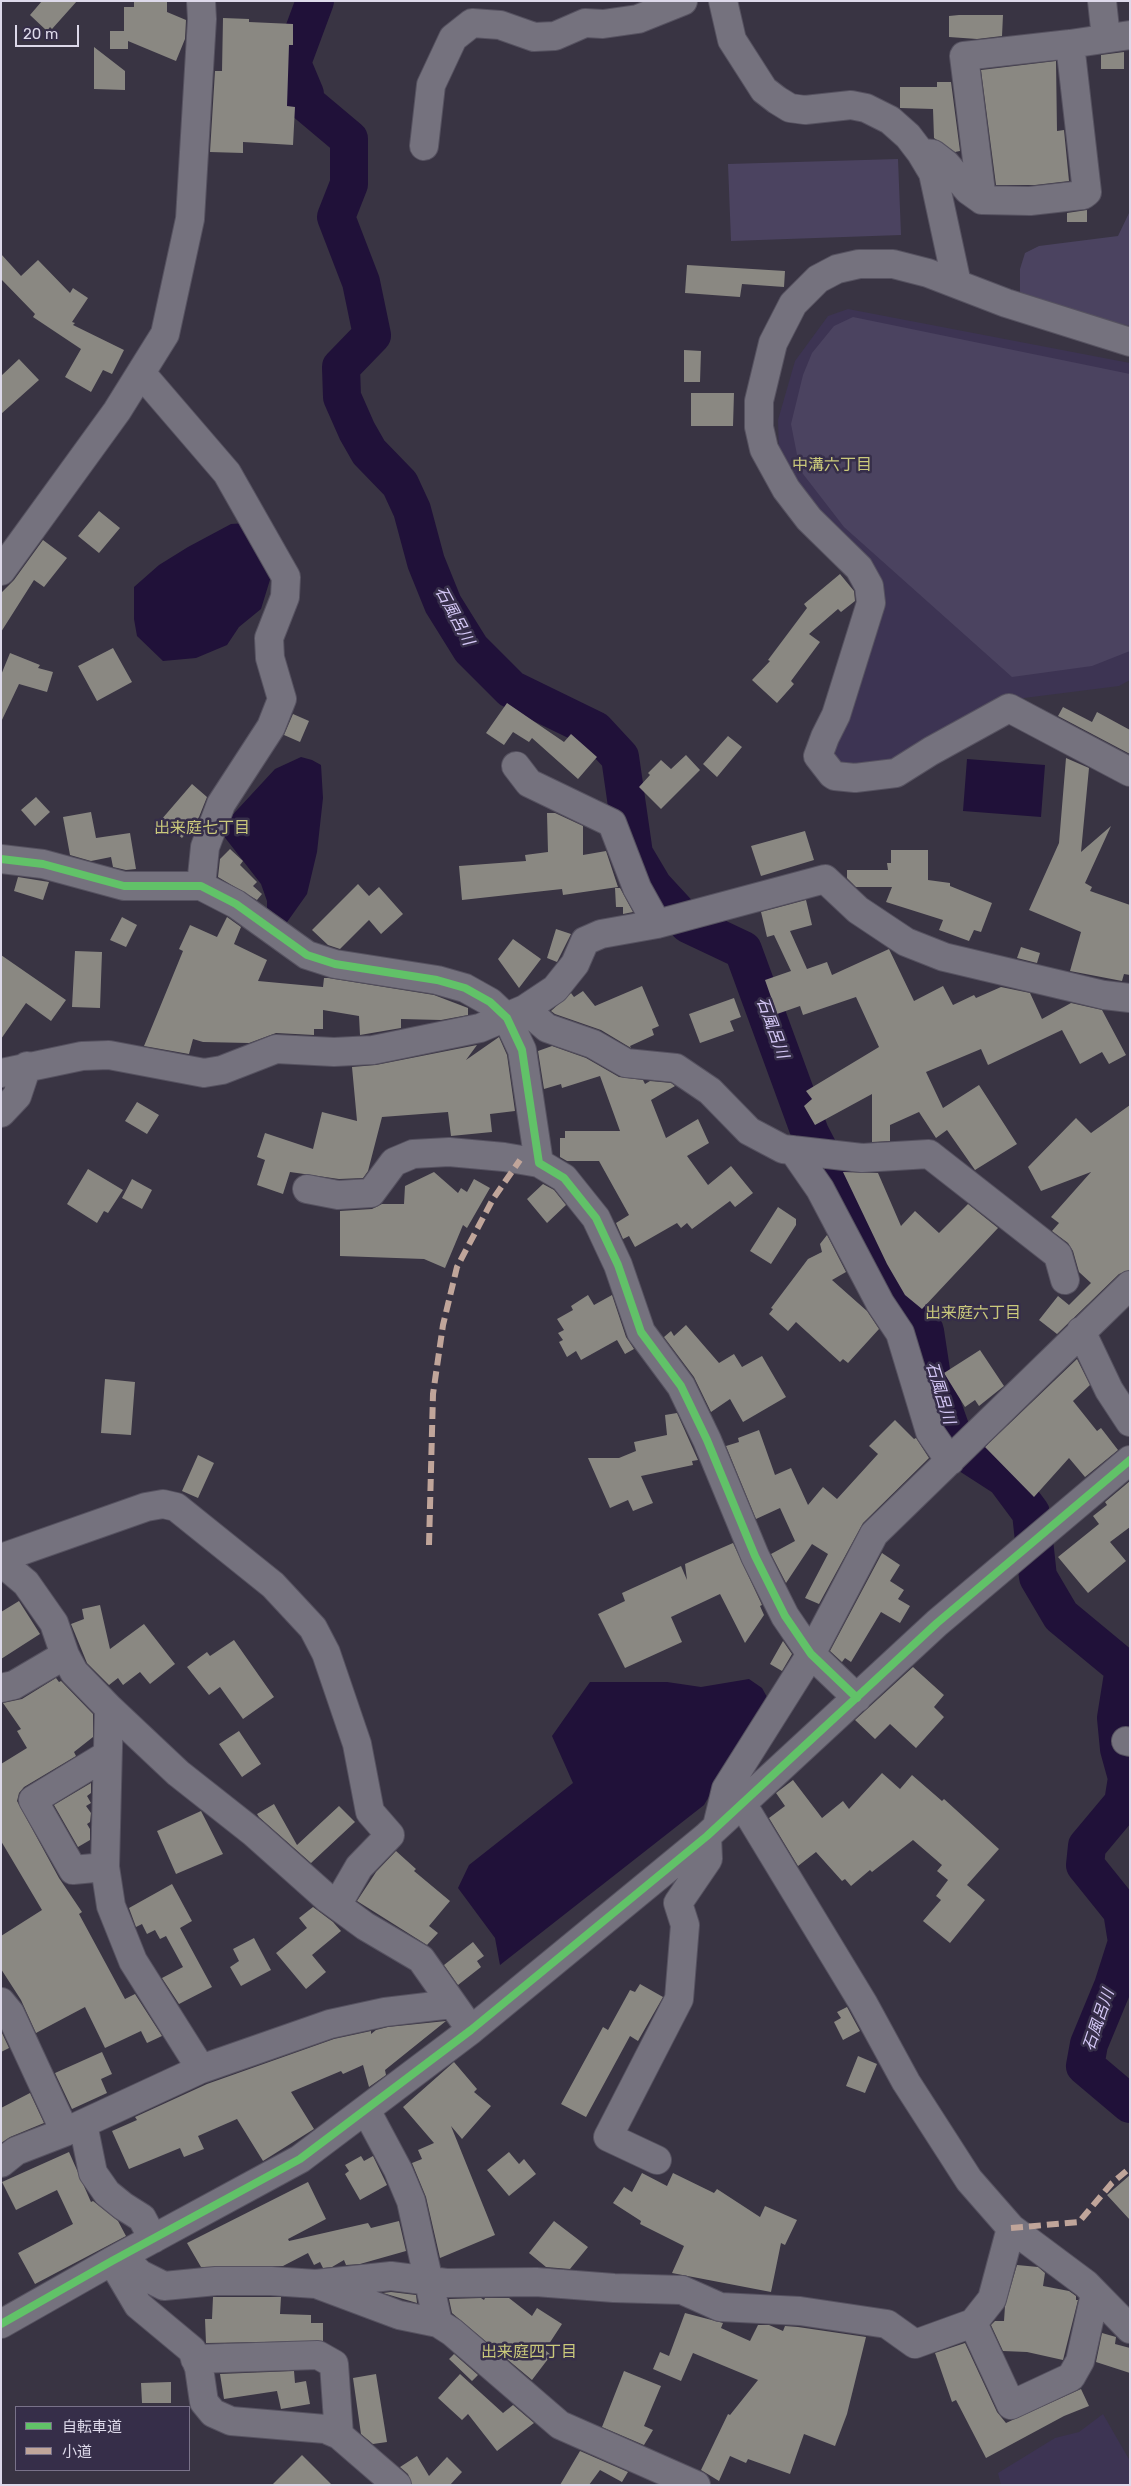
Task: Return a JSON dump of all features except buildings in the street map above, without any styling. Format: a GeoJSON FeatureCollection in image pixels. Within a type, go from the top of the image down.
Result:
{"type":"FeatureCollection","features":[{"type":"Feature","properties":{"kind":"street"},"geometry":{"type":"LineString","coordinates":[[1,572],[117,411],[165,334],[190,219],[202,19],[201,1]]}},
{"type":"Feature","properties":{"kind":"street"},"geometry":{"type":"LineString","coordinates":[[424,146],[431,85],[453,38],[472,23],[500,25],[534,37],[555,36],[585,23],[612,23],[638,19],[683,1]]}},
{"type":"Feature","properties":{"kind":"street"},"geometry":{"type":"LineString","coordinates":[[723,1],[732,40],[764,90],[777,100],[790,108],[805,110],[851,105],[866,108],[890,120],[908,136],[922,153],[932,174],[957,284]]}},
{"type":"Feature","properties":{"kind":"street"},"geometry":{"type":"LineString","coordinates":[[982,200],[964,56],[1070,44],[1118,36],[1102,1]]}},
{"type":"Feature","properties":{"kind":"street"},"geometry":{"type":"LineString","coordinates":[[922,153],[933,154],[946,164],[968,190],[982,200],[1030,201],[1082,195],[1087,192],[1070,44]]}},
{"type":"Feature","properties":{"kind":"street"},"geometry":{"type":"LineString","coordinates":[[1130,342],[1051,318],[957,284],[893,264],[859,264],[837,270],[818,279],[793,304],[773,343],[759,401],[760,427],[764,449],[786,489],[809,519],[859,568],[869,586],[871,603],[836,714],[824,737],[818,756],[835,776],[856,778],[896,773],[931,751],[1009,708],[1130,772]]}},
{"type":"Feature","properties":{"kind":"street"},"geometry":{"type":"LineString","coordinates":[[141,373],[227,472],[286,577],[285,597],[270,638],[270,658],[282,699],[271,726],[221,804],[205,847],[201,886]]}},
{"type":"Feature","properties":{"kind":"street"},"geometry":{"type":"LineString","coordinates":[[516,766],[529,783],[612,823],[637,888],[660,923]]}},
{"type":"Feature","properties":{"kind":"street"},"geometry":{"type":"LineString","coordinates":[[1,859],[43,864],[124,886],[201,886],[236,904],[306,955],[335,964],[437,980],[465,988],[490,1002],[547,1028],[593,1044],[626,1063],[676,1068],[710,1091],[749,1131],[783,1149],[862,1158],[929,1154],[1058,1255],[1065,1280]]}},
{"type":"Feature","properties":{"kind":"street"},"geometry":{"type":"LineString","coordinates":[[1,1074],[27,1066],[82,1056],[109,1055],[204,1073],[222,1070],[276,1050],[334,1052],[373,1050],[472,1030],[516,1014],[555,989],[575,964],[585,942],[601,934],[660,923],[825,879],[858,910],[906,942],[944,957],[1104,995],[1130,998]]}},
{"type":"Feature","properties":{"kind":"street"},"geometry":{"type":"LineString","coordinates":[[516,1014],[538,1164]]}},
{"type":"Feature","properties":{"kind":"street"},"geometry":{"type":"LineString","coordinates":[[1,1113],[17,1096],[27,1066]]}},
{"type":"Feature","properties":{"kind":"street"},"geometry":{"type":"LineString","coordinates":[[307,1189],[338,1196],[371,1193],[394,1162],[413,1154],[449,1152],[504,1157],[538,1164],[564,1178],[596,1218],[618,1265],[641,1332],[681,1386],[707,1440],[760,1565],[785,1616],[811,1654],[857,1698]]}},
{"type":"Feature","properties":{"kind":"street"},"geometry":{"type":"LineString","coordinates":[[811,1152],[820,1189],[880,1303],[900,1333],[930,1432],[958,1453]]}},
{"type":"Feature","properties":{"kind":"street"},"geometry":{"type":"LineString","coordinates":[[657,2160],[608,2137],[679,1999],[685,1925],[678,1903],[708,1859],[712,1831],[726,1789],[811,1654],[874,1534],[1130,1285]]}},
{"type":"Feature","properties":{"kind":"street"},"geometry":{"type":"LineString","coordinates":[[1081,1331],[1108,1390],[1130,1422]]}},
{"type":"Feature","properties":{"kind":"street"},"geometry":{"type":"LineString","coordinates":[[1,2324],[117,2258],[300,2160],[366,2110],[470,2030],[712,1831],[937,1623],[1130,1460]]}},
{"type":"Feature","properties":{"kind":"street"},"geometry":{"type":"LineString","coordinates":[[1,1558],[146,1507],[163,1504],[176,1507],[273,1585],[313,1628],[326,1652],[357,1744],[370,1812],[390,1836],[359,1867],[337,1905]]}},
{"type":"Feature","properties":{"kind":"street"},"geometry":{"type":"LineString","coordinates":[[1,1562],[26,1583],[54,1623],[65,1655],[74,1672],[109,1708],[178,1773],[254,1833],[337,1905],[365,1926],[421,1959],[470,2030]]}},
{"type":"Feature","properties":{"kind":"street"},"geometry":{"type":"LineString","coordinates":[[1,1688],[14,1685],[65,1655]]}},
{"type":"Feature","properties":{"kind":"street"},"geometry":{"type":"LineString","coordinates":[[109,1708],[105,1867],[111,1906],[134,1961],[201,2069]]}},
{"type":"Feature","properties":{"kind":"street"},"geometry":{"type":"LineString","coordinates":[[105,1867],[73,1870],[33,1800],[108,1755]]}},
{"type":"Feature","properties":{"kind":"street"},"geometry":{"type":"LineString","coordinates":[[742,1804],[863,2003],[906,2082],[969,2180],[1011,2228],[1086,2284],[1130,2330]]}},
{"type":"Feature","properties":{"kind":"street"},"geometry":{"type":"LineString","coordinates":[[1,2002],[10,2014],[74,2128],[93,2172],[108,2193],[123,2206],[142,2218],[153,2239]]}},
{"type":"Feature","properties":{"kind":"street"},"geometry":{"type":"LineString","coordinates":[[1,2163],[16,2151],[74,2128],[201,2069],[330,2024],[385,2012],[452,2004]]}},
{"type":"Feature","properties":{"kind":"street"},"geometry":{"type":"LineString","coordinates":[[366,2110],[398,2170],[411,2201],[438,2323]]}},
{"type":"Feature","properties":{"kind":"street"},"geometry":{"type":"LineString","coordinates":[[117,2258],[140,2274],[164,2286],[216,2280],[271,2280],[316,2284],[391,2276],[446,2283],[536,2282],[614,2288],[682,2290],[720,2307],[800,2312],[887,2324],[915,2344],[973,2323],[992,2299],[1011,2228]]}},
{"type":"Feature","properties":{"kind":"street"},"geometry":{"type":"LineString","coordinates":[[117,2258],[138,2306],[192,2350],[199,2368],[204,2402],[213,2413],[231,2421],[325,2429],[339,2435],[398,2485]]}},
{"type":"Feature","properties":{"kind":"street"},"geometry":{"type":"LineString","coordinates":[[316,2284],[399,2315],[438,2323],[452,2332],[560,2426],[646,2480],[696,2485]]}},
{"type":"Feature","properties":{"kind":"street"},"geometry":{"type":"LineString","coordinates":[[973,2323],[1011,2405],[1072,2377],[1080,2361],[1095,2294]]}},
{"type":"Feature","properties":{"kind":"street"},"geometry":{"type":"LineString","coordinates":[[195,2359],[318,2355],[334,2364],[339,2435]]}},
{"type":"Feature","properties":{"kind":"shaded area"},"geometry":{"type":"Polygon","coordinates":[[[898,159],[901,235],[731,241],[728,164],[898,159]]]}},
{"type":"Feature","properties":{"kind":"shaded area"},"geometry":{"type":"Polygon","coordinates":[[[1130,211],[1130,326],[1020,299],[1020,269],[1025,253],[1039,246],[1118,236],[1130,211]]]}},
{"type":"Feature","properties":{"kind":"shaded area"},"geometry":{"type":"Polygon","coordinates":[[[848,309],[1130,363],[1130,680],[1119,686],[1024,698],[890,767],[851,774],[832,760],[883,594],[796,494],[779,452],[778,420],[795,361],[828,316],[848,309]]]}},
{"type":"Feature","properties":{"kind":"shaded area"},"geometry":{"type":"Polygon","coordinates":[[[853,317],[1130,374],[1130,651],[1092,666],[1012,677],[844,527],[800,470],[791,424],[803,375],[812,353],[834,326],[853,317]]]}},
{"type":"Feature","properties":{"kind":"shaded area"},"geometry":{"type":"Polygon","coordinates":[[[246,523],[273,570],[261,609],[239,627],[227,645],[196,658],[163,661],[137,636],[134,619],[134,587],[159,565],[188,547],[231,524],[246,523]]]}},
{"type":"Feature","properties":{"kind":"shaded area"},"geometry":{"type":"Polygon","coordinates":[[[301,757],[321,765],[323,798],[317,852],[307,894],[285,925],[267,913],[267,901],[261,884],[223,835],[225,823],[275,769],[301,757]]]}},
{"type":"Feature","properties":{"kind":"shaded area"},"geometry":{"type":"Polygon","coordinates":[[[967,759],[1045,765],[1041,817],[963,811],[967,759]]]}},
{"type":"Feature","properties":{"kind":"shaded area"},"geometry":{"type":"Polygon","coordinates":[[[749,1679],[762,1688],[767,1697],[704,1805],[500,1965],[495,1938],[458,1888],[469,1865],[573,1783],[552,1736],[590,1682],[667,1682],[701,1687],[749,1679]]]}},
{"type":"Feature","properties":{"kind":"shaded area"},"geometry":{"type":"Polygon","coordinates":[[[1103,2414],[1130,2461],[1130,2485],[1001,2485],[998,2473],[1055,2438],[1079,2432],[1103,2414]]]}},
{"type":"Feature","properties":{"kind":"waterway","name":"石風呂川"},"geometry":{"type":"LineString","coordinates":[[315,1],[292,63],[305,94],[305,102],[349,139],[349,184],[336,217],[361,282],[372,335],[341,367],[342,397],[357,431],[369,452],[400,484],[412,510],[426,562],[443,604],[471,649],[511,689],[595,730],[620,757],[634,854],[653,886],[688,924],[743,950],[810,1133],[892,1290],[925,1331],[932,1377],[957,1447],[1005,1478],[1031,1513],[1038,1577],[1061,1616],[1124,1668],[1116,1718],[1119,1749],[1127,1778],[1123,1803],[1087,1846],[1085,1865],[1122,1911],[1127,1942],[1113,1986],[1089,2044],[1085,2066],[1130,2104]]}},
{"type":"Feature","properties":{"kind":"marked path"},"geometry":{"type":"LineString","coordinates":[[429,1545],[433,1394],[443,1325],[457,1267],[493,1199],[520,1160]]}},
{"type":"Feature","properties":{"kind":"marked path"},"geometry":{"type":"LineString","coordinates":[[1011,2228],[1079,2222],[1112,2183],[1130,2168]]}},
{"type":"Feature","properties":{"kind":"cycle path"},"geometry":{"type":"LineString","coordinates":[[1,859],[43,864],[124,886],[201,886],[236,904],[307,955],[335,964],[437,980],[465,988],[490,1002],[507,1018],[522,1050],[539,1163],[564,1178],[596,1218],[618,1265],[641,1332],[681,1386],[707,1440],[755,1556],[785,1616],[811,1654],[857,1698]]}},
{"type":"Feature","properties":{"kind":"cycle path"},"geometry":{"type":"LineString","coordinates":[[1,2324],[112,2261],[300,2159],[471,2030],[707,1836],[937,1623],[1130,1460]]}},
{"type":"Feature","properties":{"kind":"district","name":"中溝六丁目"},"geometry":{"type":"Point","coordinates":[832,465]}},
{"type":"Feature","properties":{"kind":"district","name":"出来庭七丁目"},"geometry":{"type":"Point","coordinates":[202,828]}},
{"type":"Feature","properties":{"kind":"district","name":"出来庭六丁目"},"geometry":{"type":"Point","coordinates":[973,1313]}},
{"type":"Feature","properties":{"kind":"district","name":"出来庭四丁目"},"geometry":{"type":"Point","coordinates":[529,2352]}}]}
